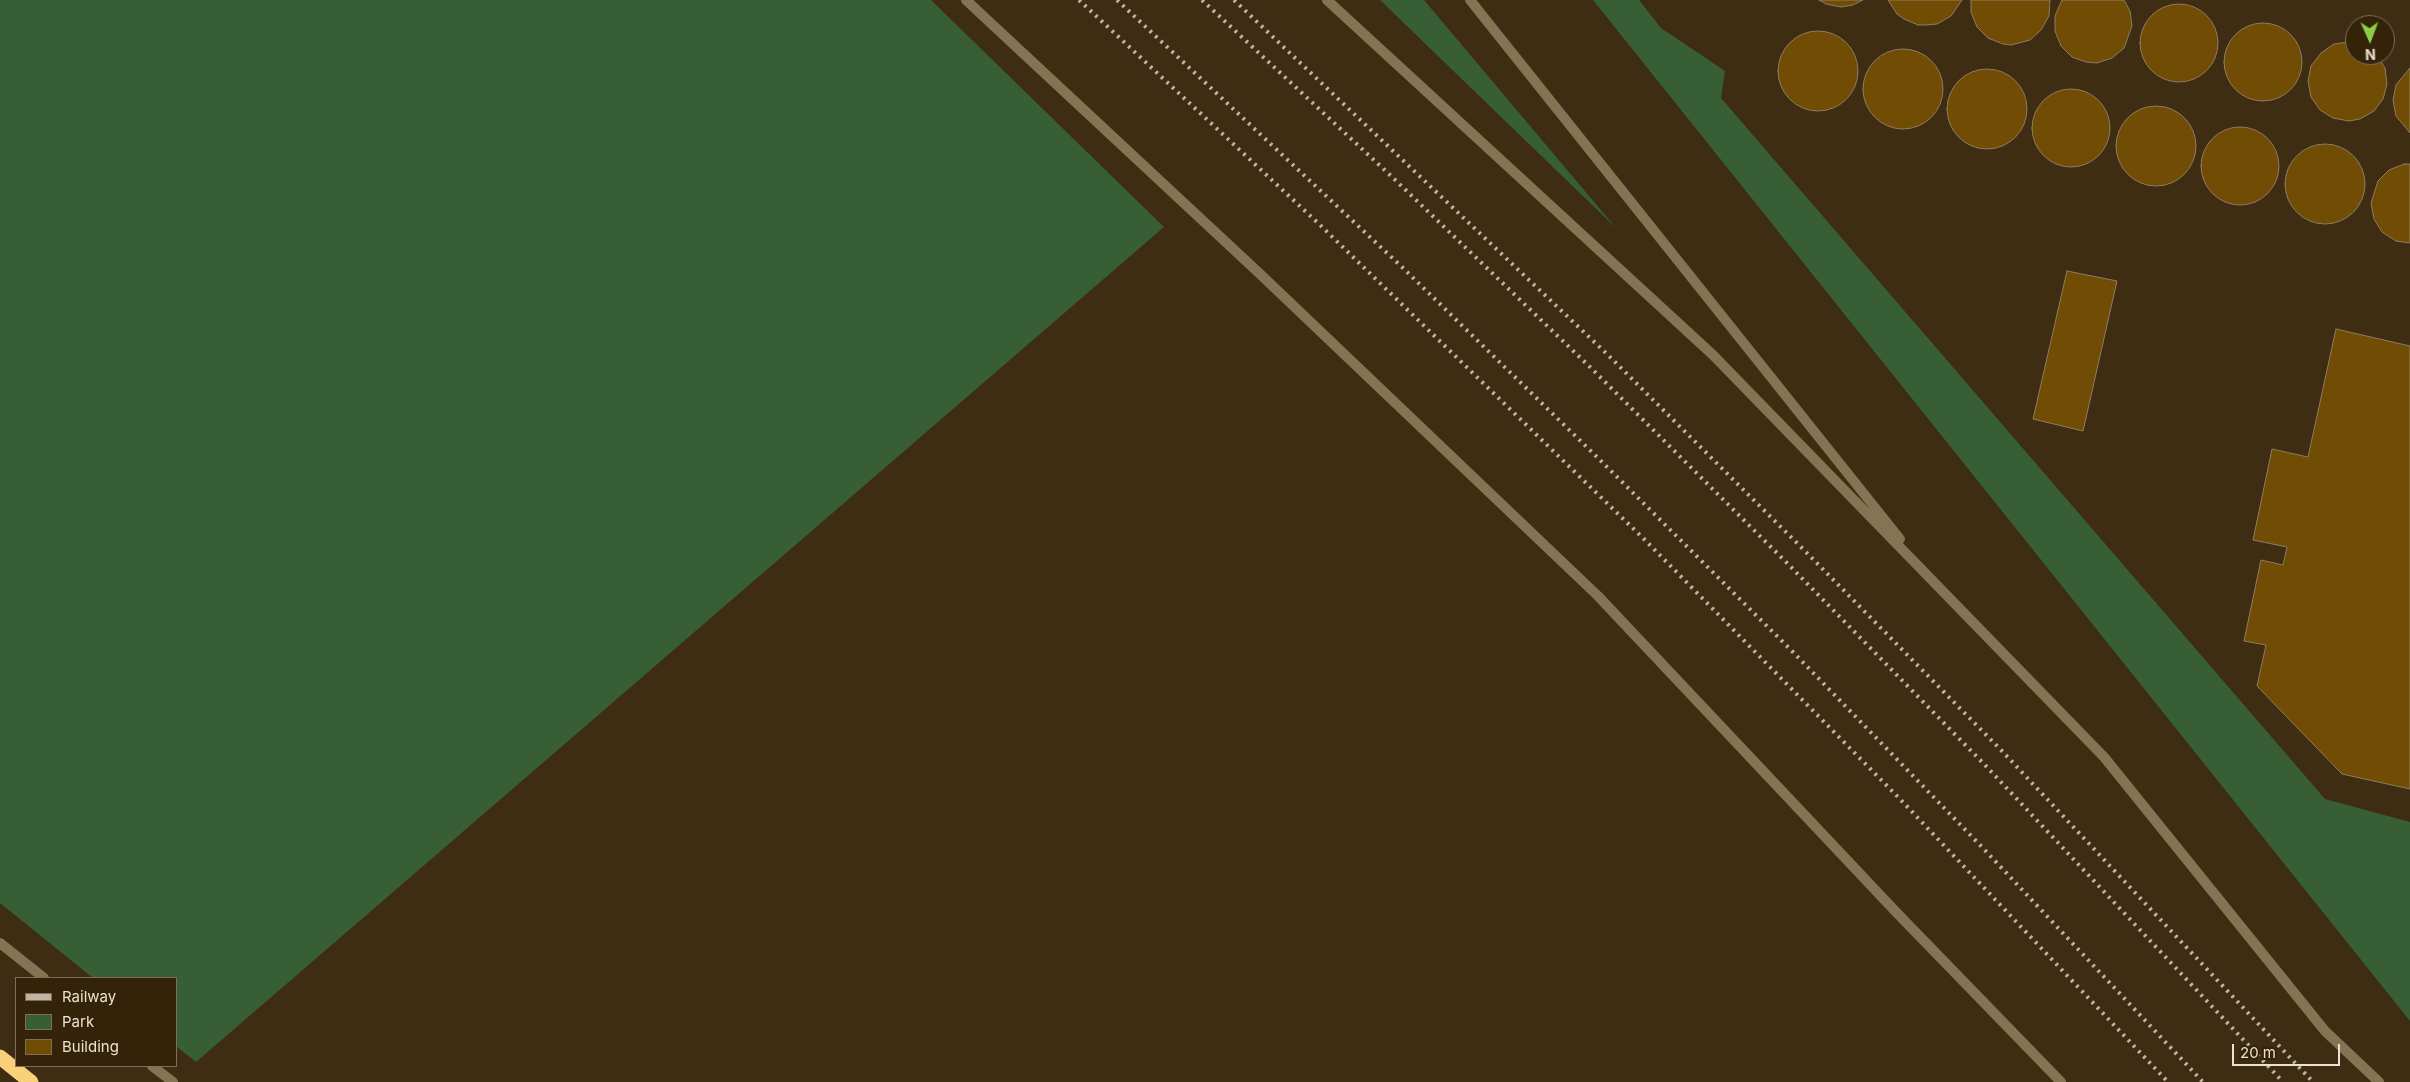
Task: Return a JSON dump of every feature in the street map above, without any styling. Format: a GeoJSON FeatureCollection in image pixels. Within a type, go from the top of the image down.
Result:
{"type":"FeatureCollection","features":[{"type":"Feature","properties":{"kind":"highway"},"geometry":{"type":"LineString","coordinates":[[0,1057],[31,1082]]}},
{"type":"Feature","properties":{"kind":"lane"},"geometry":{"type":"LineString","coordinates":[[966,0],[1252,266],[1598,596],[1896,912],[2061,1082]]}},
{"type":"Feature","properties":{"kind":"lane"},"geometry":{"type":"LineString","coordinates":[[1327,0],[1713,355],[2104,757],[2325,1031],[2379,1082]]}},
{"type":"Feature","properties":{"kind":"lane"},"geometry":{"type":"LineString","coordinates":[[1470,0],[1935,584]]}},
{"type":"Feature","properties":{"kind":"lane"},"geometry":{"type":"LineString","coordinates":[[0,943],[43,977]]}},
{"type":"Feature","properties":{"kind":"lane"},"geometry":{"type":"LineString","coordinates":[[153,1067],[173,1082]]}},
{"type":"Feature","properties":{"kind":"green space"},"geometry":{"type":"Polygon","coordinates":[[[0,0],[931,0],[1164,227],[196,1062],[178,1048],[178,977],[92,977],[0,903],[0,0]]]}},
{"type":"Feature","properties":{"kind":"green space"},"geometry":{"type":"Polygon","coordinates":[[[1380,0],[1424,0],[1616,228],[1380,0]]]}},
{"type":"Feature","properties":{"kind":"green space"},"geometry":{"type":"Polygon","coordinates":[[[1593,0],[1639,0],[1661,28],[1725,71],[1721,98],[2325,799],[2410,822],[2410,1021],[1593,0]]]}},
{"type":"Feature","properties":{"kind":"building"},"geometry":{"type":"Polygon","coordinates":[[[1819,0],[1863,0],[1853,5],[1841,7],[1826,4],[1819,0]]]}},
{"type":"Feature","properties":{"kind":"building"},"geometry":{"type":"Polygon","coordinates":[[[1888,0],[1962,0],[1951,16],[1937,24],[1918,25],[1897,14],[1888,0]]]}},
{"type":"Feature","properties":{"kind":"building"},"geometry":{"type":"Polygon","coordinates":[[[1971,0],[2050,0],[2049,16],[2041,30],[2030,40],[2011,45],[2003,44],[1988,38],[1977,27],[1971,12],[1971,0]]]}},
{"type":"Feature","properties":{"kind":"building"},"geometry":{"type":"Polygon","coordinates":[[[2062,0],[2124,0],[2130,11],[2132,26],[2124,48],[2112,58],[2097,63],[2086,62],[2072,57],[2061,46],[2055,31],[2055,16],[2062,0]]]}},
{"type":"Feature","properties":{"kind":"building"},"geometry":{"type":"Polygon","coordinates":[[[2171,4],[2187,4],[2201,10],[2212,21],[2218,35],[2218,51],[2212,65],[2201,76],[2187,82],[2171,82],[2157,76],[2146,65],[2140,51],[2140,35],[2146,21],[2157,10],[2171,4]]]}},
{"type":"Feature","properties":{"kind":"building"},"geometry":{"type":"Polygon","coordinates":[[[2255,23],[2271,23],[2285,29],[2296,40],[2302,54],[2302,70],[2296,84],[2285,95],[2271,101],[2255,101],[2241,95],[2230,84],[2224,70],[2224,54],[2230,40],[2241,29],[2255,23]]]}},
{"type":"Feature","properties":{"kind":"building"},"geometry":{"type":"Polygon","coordinates":[[[1818,31],[1833,34],[1846,43],[1855,56],[1858,71],[1855,86],[1846,99],[1833,108],[1818,111],[1803,108],[1790,99],[1781,86],[1778,71],[1781,56],[1790,43],[1803,34],[1818,31]]]}},
{"type":"Feature","properties":{"kind":"building"},"geometry":{"type":"Polygon","coordinates":[[[2345,43],[2345,65],[2383,65],[2385,68],[2387,84],[2383,99],[2374,111],[2360,119],[2349,121],[2333,118],[2320,110],[2311,97],[2308,81],[2311,66],[2321,53],[2334,44],[2345,43]]]}},
{"type":"Feature","properties":{"kind":"building"},"geometry":{"type":"Polygon","coordinates":[[[1903,49],[1918,52],[1931,61],[1940,74],[1943,89],[1940,104],[1931,117],[1918,126],[1903,129],[1888,126],[1875,117],[1866,104],[1863,89],[1866,74],[1875,61],[1888,52],[1903,49]]]}},
{"type":"Feature","properties":{"kind":"building"},"geometry":{"type":"Polygon","coordinates":[[[2410,68],[2410,133],[2396,116],[2393,100],[2396,85],[2410,68]]]}},
{"type":"Feature","properties":{"kind":"building"},"geometry":{"type":"Polygon","coordinates":[[[1987,69],[2002,72],[2015,81],[2024,94],[2027,109],[2024,124],[2015,137],[2002,146],[1987,149],[1972,146],[1959,137],[1950,124],[1947,109],[1950,94],[1959,81],[1972,72],[1987,69]]]}},
{"type":"Feature","properties":{"kind":"building"},"geometry":{"type":"Polygon","coordinates":[[[2063,89],[2079,89],[2093,95],[2104,106],[2110,120],[2110,136],[2104,150],[2093,161],[2079,167],[2063,167],[2049,161],[2038,150],[2032,136],[2032,120],[2038,106],[2049,95],[2063,89]]]}},
{"type":"Feature","properties":{"kind":"building"},"geometry":{"type":"Polygon","coordinates":[[[2156,106],[2171,109],[2184,118],[2193,131],[2196,146],[2193,161],[2184,174],[2171,183],[2156,186],[2141,183],[2128,174],[2119,161],[2116,146],[2119,131],[2128,118],[2141,109],[2156,106]]]}},
{"type":"Feature","properties":{"kind":"building"},"geometry":{"type":"Polygon","coordinates":[[[2232,127],[2248,127],[2262,133],[2273,144],[2279,158],[2279,174],[2273,188],[2262,199],[2248,205],[2232,205],[2218,199],[2207,188],[2201,174],[2201,158],[2207,144],[2218,133],[2232,127]]]}},
{"type":"Feature","properties":{"kind":"building"},"geometry":{"type":"Polygon","coordinates":[[[2325,144],[2340,147],[2353,156],[2362,169],[2365,184],[2362,199],[2353,212],[2340,221],[2325,224],[2310,221],[2297,212],[2288,199],[2285,184],[2288,169],[2297,156],[2310,147],[2325,144]]]}},
{"type":"Feature","properties":{"kind":"building"},"geometry":{"type":"Polygon","coordinates":[[[2404,164],[2410,164],[2410,243],[2396,241],[2382,232],[2374,219],[2371,203],[2378,181],[2389,170],[2404,164]]]}},
{"type":"Feature","properties":{"kind":"building"},"geometry":{"type":"Polygon","coordinates":[[[2067,271],[2117,281],[2083,431],[2033,419],[2067,271]]]}},
{"type":"Feature","properties":{"kind":"building"},"geometry":{"type":"Polygon","coordinates":[[[2336,329],[2410,346],[2410,789],[2342,774],[2257,686],[2266,645],[2244,641],[2261,560],[2283,565],[2287,547],[2253,540],[2272,449],[2308,457],[2336,329]]]}},
{"type":"Feature","properties":{"kind":"railway"},"geometry":{"type":"LineString","coordinates":[[1079,0],[1319,224],[1644,539],[1899,798],[2168,1082]]}},
{"type":"Feature","properties":{"kind":"railway"},"geometry":{"type":"LineString","coordinates":[[1117,0],[1403,268],[1791,650],[1981,846],[2203,1082]]}},
{"type":"Feature","properties":{"kind":"railway"},"geometry":{"type":"LineString","coordinates":[[1202,0],[1390,175],[1591,368],[1789,565],[1984,764],[2283,1082]]}},
{"type":"Feature","properties":{"kind":"railway"},"geometry":{"type":"LineString","coordinates":[[1234,0],[1607,354],[1805,551],[2001,750],[2313,1082]]}}]}
